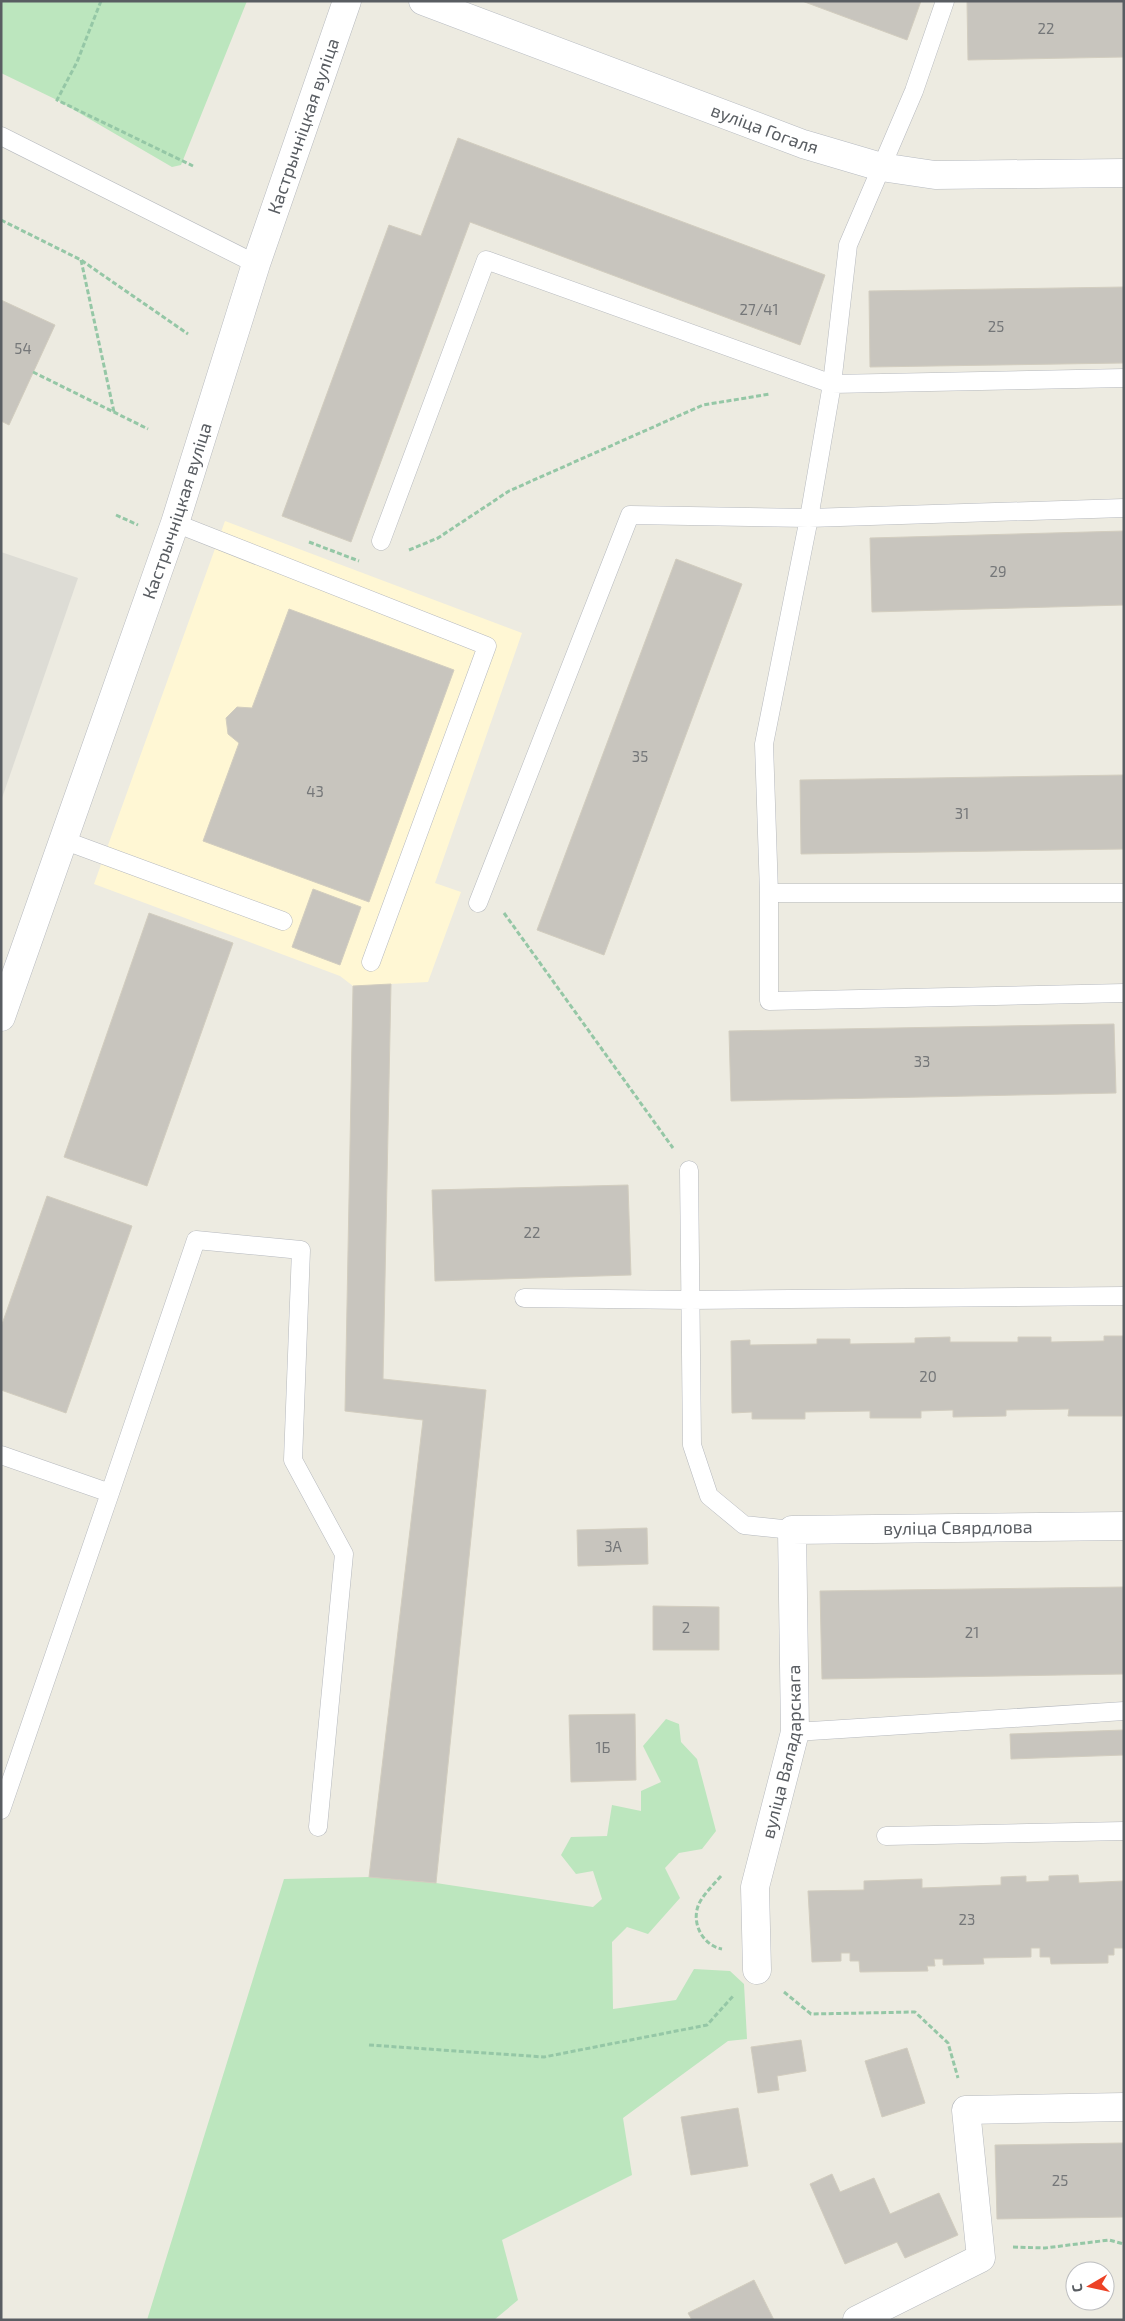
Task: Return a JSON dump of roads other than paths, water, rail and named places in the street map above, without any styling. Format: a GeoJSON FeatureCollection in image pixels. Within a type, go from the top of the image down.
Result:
{"type":"FeatureCollection","features":[{"type":"Feature","properties":{"kind":"street","name":"Кастрычніцкая вуліца"},"geometry":{"type":"LineString","coordinates":[[2,1013],[175,523],[256,264],[347,1]]}},
{"type":"Feature","properties":{"kind":"street","name":"вуліца Гогаля"},"geometry":{"type":"LineString","coordinates":[[423,1],[803,144],[882,167],[934,175],[1124,173]]}},
{"type":"Feature","properties":{"kind":"street","name":"вуліца Свярдлова"},"geometry":{"type":"LineString","coordinates":[[792,1530],[1124,1526]]}},
{"type":"Feature","properties":{"kind":"street","name":"вуліца Валадарскага"},"geometry":{"type":"LineString","coordinates":[[756,1970],[755,1887],[795,1732],[792,1530]]}},
{"type":"Feature","properties":{"kind":"street"},"geometry":{"type":"LineString","coordinates":[[856,2320],[981,2258],[966,2110],[1124,2107]]}},
{"type":"Feature","properties":{"kind":"lane"},"geometry":{"type":"LineString","coordinates":[[945,1],[914,91],[848,245],[832,384],[809,518],[764,744],[769,1000],[1124,993]]}},
{"type":"Feature","properties":{"kind":"lane"},"geometry":{"type":"LineString","coordinates":[[1,136],[256,264]]}},
{"type":"Feature","properties":{"kind":"lane"},"geometry":{"type":"LineString","coordinates":[[381,541],[486,260],[832,384],[1124,378]]}},
{"type":"Feature","properties":{"kind":"lane"},"geometry":{"type":"LineString","coordinates":[[478,903],[630,515],[809,518],[1124,508]]}},
{"type":"Feature","properties":{"kind":"lane"},"geometry":{"type":"LineString","coordinates":[[175,523],[487,646],[371,962]]}},
{"type":"Feature","properties":{"kind":"lane"},"geometry":{"type":"LineString","coordinates":[[63,840],[284,921]]}},
{"type":"Feature","properties":{"kind":"lane"},"geometry":{"type":"LineString","coordinates":[[768,893],[1124,894]]}},
{"type":"Feature","properties":{"kind":"lane"},"geometry":{"type":"LineString","coordinates":[[689,1170],[692,1445],[709,1496],[744,1525],[792,1530]]}},
{"type":"Feature","properties":{"kind":"lane"},"geometry":{"type":"LineString","coordinates":[[1,1810],[196,1240],[301,1250],[293,1460],[344,1554],[318,1827]]}},
{"type":"Feature","properties":{"kind":"lane"},"geometry":{"type":"LineString","coordinates":[[524,1298],[690,1300],[1124,1296]]}},
{"type":"Feature","properties":{"kind":"lane"},"geometry":{"type":"LineString","coordinates":[[1,1455],[110,1494]]}},
{"type":"Feature","properties":{"kind":"lane"},"geometry":{"type":"LineString","coordinates":[[795,1732],[1124,1711]]}},
{"type":"Feature","properties":{"kind":"lane"},"geometry":{"type":"LineString","coordinates":[[886,1836],[1124,1831]]}}]}
